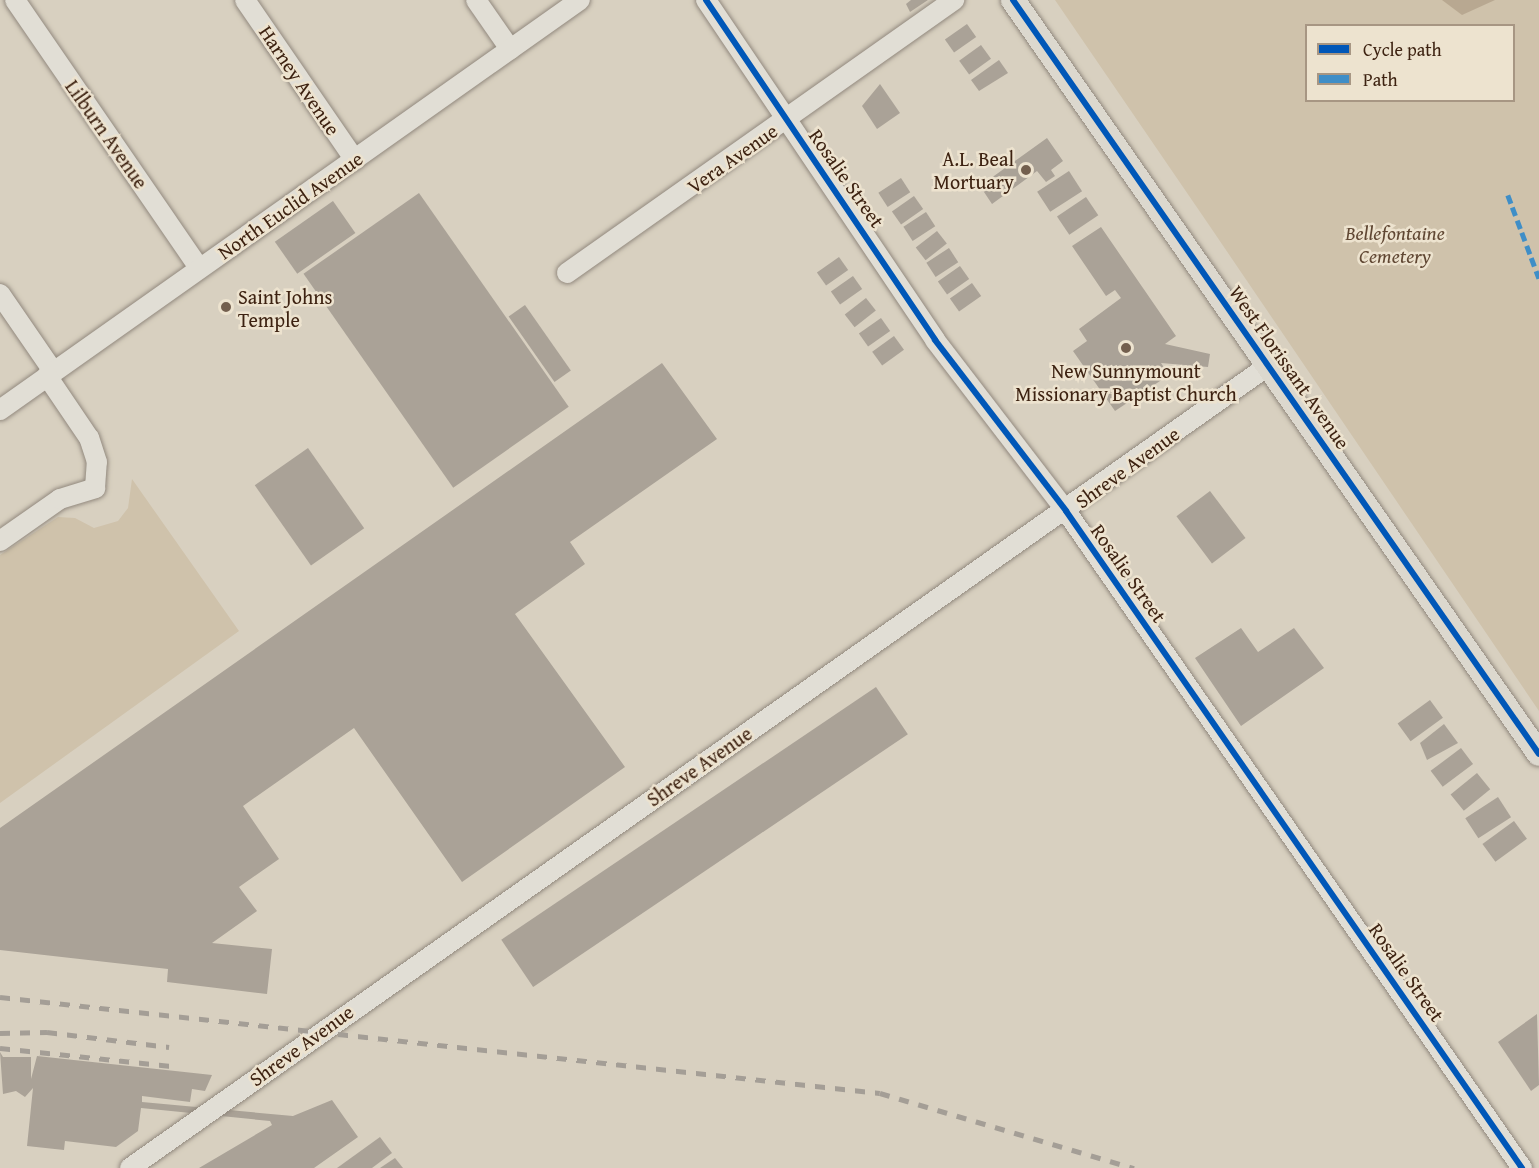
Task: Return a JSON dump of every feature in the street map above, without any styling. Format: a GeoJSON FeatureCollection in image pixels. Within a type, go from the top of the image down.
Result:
{"type":"FeatureCollection","features":[{"type":"Feature","properties":{"kind":"main road","name":"West Florissant Avenue"},"geometry":{"type":"LineString","coordinates":[[1013,0],[1539,754]]}},
{"type":"Feature","properties":{"kind":"street","name":"Lilburn Avenue"},"geometry":{"type":"LineString","coordinates":[[15,0],[199,268]]}},
{"type":"Feature","properties":{"kind":"street","name":"Harney Avenue"},"geometry":{"type":"LineString","coordinates":[[245,0],[355,160]]}},
{"type":"Feature","properties":{"kind":"street"},"geometry":{"type":"LineString","coordinates":[[476,0],[510,49]]}},
{"type":"Feature","properties":{"kind":"street","name":"North Euclid Avenue"},"geometry":{"type":"LineString","coordinates":[[0,410],[580,0]]}},
{"type":"Feature","properties":{"kind":"street","name":"Rosalie Street"},"geometry":{"type":"LineString","coordinates":[[706,0],[935,340],[1065,511],[1522,1168]]}},
{"type":"Feature","properties":{"kind":"street","name":"Vera Avenue"},"geometry":{"type":"LineString","coordinates":[[567,273],[954,0]]}},
{"type":"Feature","properties":{"kind":"street"},"geometry":{"type":"LineString","coordinates":[[0,294],[89,438],[97,462],[95,488],[60,499],[0,541]]}},
{"type":"Feature","properties":{"kind":"street","name":"Shreve Avenue"},"geometry":{"type":"LineString","coordinates":[[130,1168],[1269,365]]}},
{"type":"Feature","properties":{"kind":"green space","name":"Bellefontaine Cemetery"},"geometry":{"type":"Polygon","coordinates":[[[1055,0],[1539,0],[1539,711],[1209,225],[1055,0]]]}},
{"type":"Feature","properties":{"kind":"green space"},"geometry":{"type":"Polygon","coordinates":[[[132,479],[239,631],[0,803],[0,555],[58,517],[75,518],[94,528],[118,521],[128,508],[132,479]]]}},
{"type":"Feature","properties":{"kind":"shaded area"},"geometry":{"type":"Polygon","coordinates":[[[1442,0],[1495,0],[1462,15],[1442,0]]]}},
{"type":"Feature","properties":{"kind":"building"},"geometry":{"type":"Polygon","coordinates":[[[911,0],[928,0],[910,12],[906,4],[911,0]]]}},
{"type":"Feature","properties":{"kind":"building"},"geometry":{"type":"Polygon","coordinates":[[[967,24],[976,37],[954,53],[945,39],[967,24]]]}},
{"type":"Feature","properties":{"kind":"building"},"geometry":{"type":"Polygon","coordinates":[[[981,45],[991,59],[969,75],[959,61],[981,45]]]}},
{"type":"Feature","properties":{"kind":"building"},"geometry":{"type":"Polygon","coordinates":[[[999,60],[1008,73],[979,91],[971,80],[999,60]]]}},
{"type":"Feature","properties":{"kind":"building"},"geometry":{"type":"Polygon","coordinates":[[[880,84],[900,113],[877,129],[862,106],[880,84]]]}},
{"type":"Feature","properties":{"kind":"building","name":"A.L. Beal Mortuary"},"geometry":{"type":"Polygon","coordinates":[[[1047,138],[1063,161],[1051,170],[1055,176],[1046,182],[1037,171],[992,204],[980,186],[1047,138]]]}},
{"type":"Feature","properties":{"kind":"building"},"geometry":{"type":"Polygon","coordinates":[[[1069,171],[1082,191],[1050,212],[1037,192],[1069,171]]]}},
{"type":"Feature","properties":{"kind":"building"},"geometry":{"type":"Polygon","coordinates":[[[901,178],[910,192],[888,207],[878,193],[901,178]]]}},
{"type":"Feature","properties":{"kind":"building"},"geometry":{"type":"Polygon","coordinates":[[[419,193],[569,407],[453,488],[303,274],[419,193]]]}},
{"type":"Feature","properties":{"kind":"building"},"geometry":{"type":"Polygon","coordinates":[[[914,196],[923,209],[901,225],[892,211],[914,196]]]}},
{"type":"Feature","properties":{"kind":"building"},"geometry":{"type":"Polygon","coordinates":[[[1086,197],[1098,215],[1069,235],[1057,217],[1086,197]]]}},
{"type":"Feature","properties":{"kind":"building"},"geometry":{"type":"Polygon","coordinates":[[[333,201],[355,233],[297,274],[275,242],[333,201]]]}},
{"type":"Feature","properties":{"kind":"building"},"geometry":{"type":"Polygon","coordinates":[[[926,212],[935,226],[913,241],[903,227],[926,212]]]}},
{"type":"Feature","properties":{"kind":"building"},"geometry":{"type":"Polygon","coordinates":[[[1101,227],[1176,336],[1165,344],[1210,354],[1208,367],[1161,363],[1169,375],[1115,411],[1073,351],[1087,341],[1079,329],[1121,298],[1115,290],[1106,296],[1072,246],[1101,227]]]}},
{"type":"Feature","properties":{"kind":"building"},"geometry":{"type":"Polygon","coordinates":[[[937,231],[947,244],[926,260],[916,248],[937,231]]]}},
{"type":"Feature","properties":{"kind":"building"},"geometry":{"type":"Polygon","coordinates":[[[949,248],[958,262],[936,277],[926,263],[949,248]]]}},
{"type":"Feature","properties":{"kind":"building"},"geometry":{"type":"Polygon","coordinates":[[[839,257],[848,270],[826,286],[817,272],[839,257]]]}},
{"type":"Feature","properties":{"kind":"building"},"geometry":{"type":"Polygon","coordinates":[[[960,266],[969,279],[947,295],[938,281],[960,266]]]}},
{"type":"Feature","properties":{"kind":"building"},"geometry":{"type":"Polygon","coordinates":[[[853,276],[862,289],[840,305],[831,291],[853,276]]]}},
{"type":"Feature","properties":{"kind":"building"},"geometry":{"type":"Polygon","coordinates":[[[972,283],[981,296],[959,312],[950,298],[972,283]]]}},
{"type":"Feature","properties":{"kind":"building"},"geometry":{"type":"Polygon","coordinates":[[[866,298],[876,311],[855,327],[845,315],[866,298]]]}},
{"type":"Feature","properties":{"kind":"building"},"geometry":{"type":"Polygon","coordinates":[[[525,305],[571,371],[555,382],[509,316],[525,305]]]}},
{"type":"Feature","properties":{"kind":"building"},"geometry":{"type":"Polygon","coordinates":[[[881,318],[890,331],[868,347],[859,333],[881,318]]]}},
{"type":"Feature","properties":{"kind":"building"},"geometry":{"type":"Polygon","coordinates":[[[894,336],[904,350],[882,366],[872,352],[894,336]]]}},
{"type":"Feature","properties":{"kind":"building"},"geometry":{"type":"Polygon","coordinates":[[[662,363],[717,439],[570,542],[585,564],[515,614],[625,767],[462,882],[354,728],[243,806],[279,859],[239,887],[257,911],[212,943],[272,949],[267,994],[167,982],[168,969],[0,950],[0,828],[662,363]]]}},
{"type":"Feature","properties":{"kind":"building"},"geometry":{"type":"Polygon","coordinates":[[[308,448],[364,528],[311,566],[255,485],[308,448]]]}},
{"type":"Feature","properties":{"kind":"building"},"geometry":{"type":"Polygon","coordinates":[[[1210,491],[1246,538],[1212,563],[1176,516],[1210,491]]]}},
{"type":"Feature","properties":{"kind":"building"},"geometry":{"type":"Polygon","coordinates":[[[1241,628],[1258,652],[1294,628],[1324,668],[1241,726],[1195,658],[1241,628]]]}},
{"type":"Feature","properties":{"kind":"building"},"geometry":{"type":"Polygon","coordinates":[[[876,687],[908,734],[533,987],[501,940],[876,687]]]}},
{"type":"Feature","properties":{"kind":"building"},"geometry":{"type":"Polygon","coordinates":[[[1430,700],[1443,718],[1411,741],[1398,724],[1430,700]]]}},
{"type":"Feature","properties":{"kind":"building"},"geometry":{"type":"Polygon","coordinates":[[[1444,724],[1458,743],[1427,760],[1420,743],[1444,724]]]}},
{"type":"Feature","properties":{"kind":"building"},"geometry":{"type":"Polygon","coordinates":[[[1461,748],[1473,764],[1443,787],[1431,771],[1461,748]]]}},
{"type":"Feature","properties":{"kind":"building"},"geometry":{"type":"Polygon","coordinates":[[[1477,773],[1490,789],[1464,811],[1451,794],[1477,773]]]}},
{"type":"Feature","properties":{"kind":"building"},"geometry":{"type":"Polygon","coordinates":[[[1498,797],[1511,817],[1478,838],[1465,818],[1498,797]]]}},
{"type":"Feature","properties":{"kind":"building"},"geometry":{"type":"Polygon","coordinates":[[[1514,821],[1527,839],[1495,862],[1482,844],[1514,821]]]}},
{"type":"Feature","properties":{"kind":"building"},"geometry":{"type":"Polygon","coordinates":[[[1537,1014],[1539,1085],[1531,1091],[1498,1042],[1537,1014]]]}},
{"type":"Feature","properties":{"kind":"building"},"geometry":{"type":"Polygon","coordinates":[[[0,1052],[3,1057],[31,1057],[31,1079],[37,1056],[212,1075],[205,1091],[192,1089],[190,1102],[142,1096],[142,1102],[293,1116],[332,1100],[358,1137],[314,1168],[199,1168],[272,1125],[270,1121],[141,1108],[138,1131],[116,1147],[65,1141],[64,1150],[27,1146],[33,1088],[25,1097],[16,1091],[3,1094],[0,1052]]]}},
{"type":"Feature","properties":{"kind":"building"},"geometry":{"type":"Polygon","coordinates":[[[380,1137],[392,1153],[372,1168],[337,1168],[380,1137]]]}},
{"type":"Feature","properties":{"kind":"building"},"geometry":{"type":"Polygon","coordinates":[[[395,1158],[403,1168],[380,1168],[395,1158]]]}},
{"type":"Feature","properties":{"kind":"railway"},"geometry":{"type":"LineString","coordinates":[[0,997],[880,1093],[1134,1168]]}},
{"type":"Feature","properties":{"kind":"railway"},"geometry":{"type":"LineString","coordinates":[[0,1033],[47,1032],[169,1047]]}},
{"type":"Feature","properties":{"kind":"railway"},"geometry":{"type":"LineString","coordinates":[[0,1048],[171,1066]]}},
{"type":"Feature","properties":{"kind":"marked path"},"geometry":{"type":"LineString","coordinates":[[1508,195],[1539,278]]}},
{"type":"Feature","properties":{"kind":"cycle path"},"geometry":{"type":"LineString","coordinates":[[706,0],[935,340],[1066,511],[1522,1168]]}},
{"type":"Feature","properties":{"kind":"cycle path"},"geometry":{"type":"LineString","coordinates":[[1013,0],[1539,754]]}},
{"type":"Feature","properties":{"kind":"place","name":"A.L. Beal Mortuary"},"geometry":{"type":"Point","coordinates":[1026,170]}},
{"type":"Feature","properties":{"kind":"place","name":"Saint Johns Temple"},"geometry":{"type":"Point","coordinates":[226,307]}},
{"type":"Feature","properties":{"kind":"place","name":"New Sunnymount Missionary Baptist Church"},"geometry":{"type":"Point","coordinates":[1126,348]}}]}
